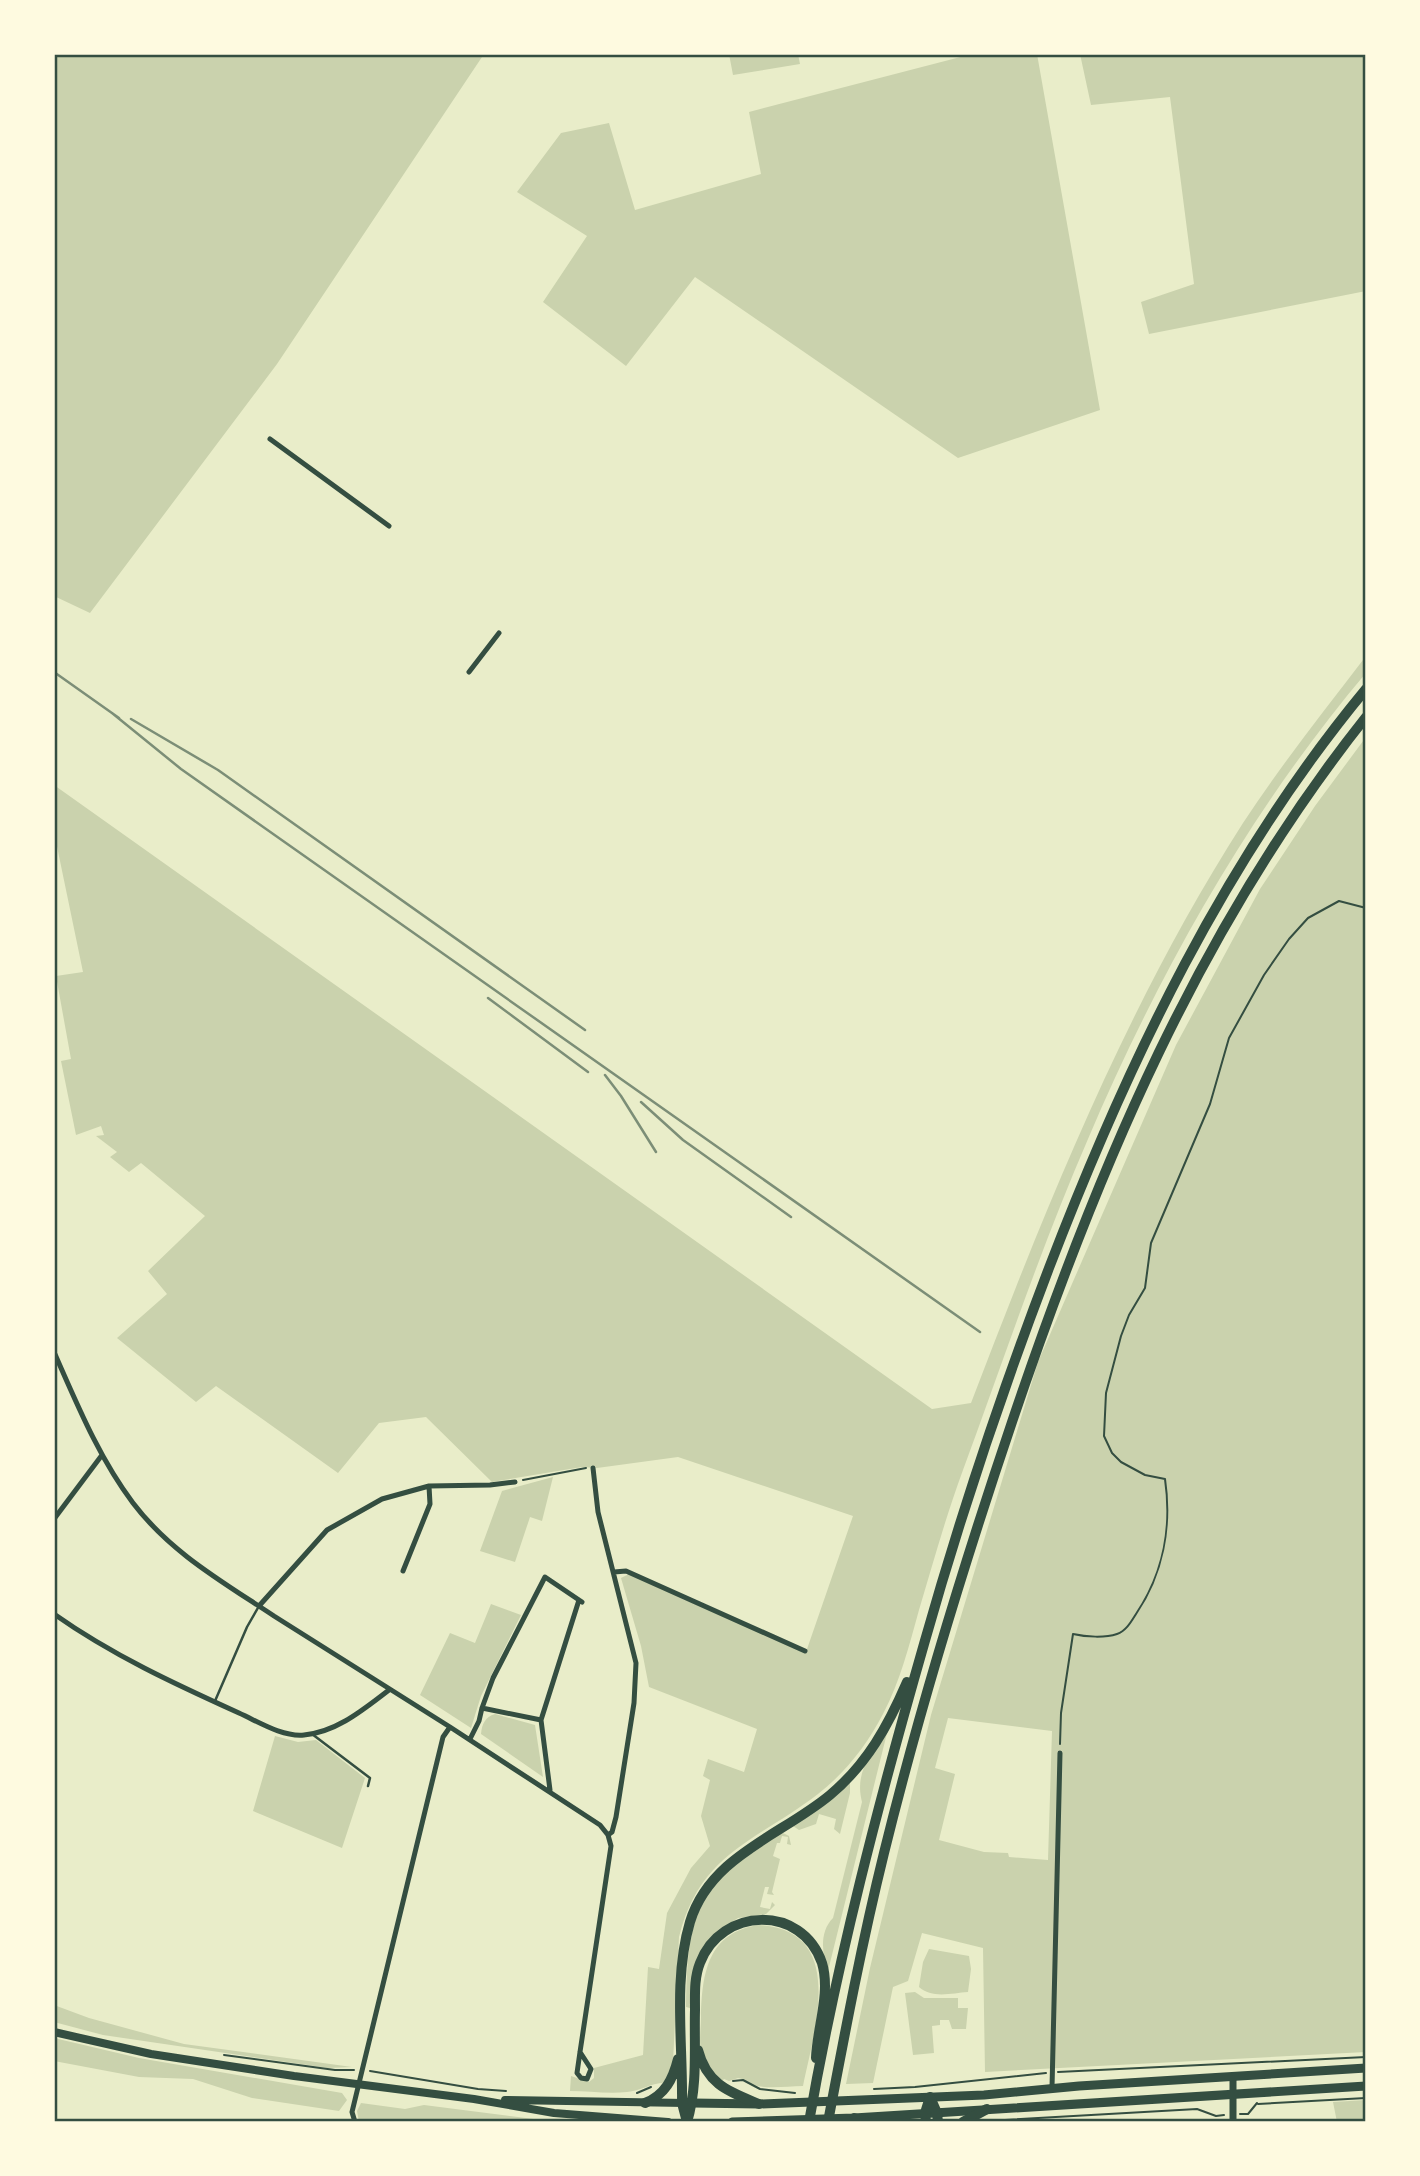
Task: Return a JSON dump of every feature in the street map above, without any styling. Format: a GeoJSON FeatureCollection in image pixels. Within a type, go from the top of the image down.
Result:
{"type":"FeatureCollection","features":[{"type":"Feature","properties":{"kind":"highway"},"geometry":{"type":"LineString","coordinates":[[809,2122],[882,1790],[961,1519],[1025,1331],[1089,1168],[1138,1056],[1173,985],[1266,826],[1314,756],[1366,689]]}},
{"type":"Feature","properties":{"kind":"highway"},"geometry":{"type":"LineString","coordinates":[[828,2122],[883,1856],[926,1695],[978,1522],[1092,1204],[1155,1057],[1223,926],[1298,808],[1366,717]]}},
{"type":"Feature","properties":{"kind":"highway"},"geometry":{"type":"LineString","coordinates":[[645,2103],[661,2094],[673,2078],[681,2029],[682,1971],[686,1941],[690,1923],[702,1896],[737,1857],[828,1797],[865,1760],[892,1718],[930,1624]]}},
{"type":"Feature","properties":{"kind":"highway"},"geometry":{"type":"LineString","coordinates":[[759,2104],[723,2087],[705,2071],[699,2052],[695,1982],[700,1963],[711,1943],[725,1930],[742,1922],[765,1919],[785,1923],[801,1932],[817,1951],[824,1978],[817,2043],[816,2085]]}},
{"type":"Feature","properties":{"kind":"highway"},"geometry":{"type":"LineString","coordinates":[[687,2122],[695,1999]]}},
{"type":"Feature","properties":{"kind":"highway"},"geometry":{"type":"LineString","coordinates":[[681,2029],[687,2103]]}},
{"type":"Feature","properties":{"kind":"highway"},"geometry":{"type":"LineString","coordinates":[[930,2097],[931,2117]]}},
{"type":"Feature","properties":{"kind":"highway"},"geometry":{"type":"LineString","coordinates":[[963,2122],[987,2109]]}},
{"type":"Feature","properties":{"kind":"highway"},"geometry":{"type":"LineString","coordinates":[[854,2118],[868,2122]]}},
{"type":"Feature","properties":{"kind":"main road"},"geometry":{"type":"LineString","coordinates":[[54,2032],[151,2054],[359,2085],[474,2099],[554,2113],[668,2122]]}},
{"type":"Feature","properties":{"kind":"main road"},"geometry":{"type":"LineString","coordinates":[[474,2099],[759,2104],[984,2095],[1079,2086],[1366,2068]]}},
{"type":"Feature","properties":{"kind":"main road"},"geometry":{"type":"LineString","coordinates":[[732,2122],[931,2117],[987,2109],[1366,2086]]}},
{"type":"Feature","properties":{"kind":"street"},"geometry":{"type":"LineString","coordinates":[[270,439],[389,526]]}},
{"type":"Feature","properties":{"kind":"street"},"geometry":{"type":"LineString","coordinates":[[469,672],[499,633]]}},
{"type":"Feature","properties":{"kind":"street"},"geometry":{"type":"LineString","coordinates":[[54,1352],[102,1455],[133,1503],[170,1543],[220,1582],[550,1790],[600,1825],[608,1835],[611,1846],[580,2052]]}},
{"type":"Feature","properties":{"kind":"street"},"geometry":{"type":"LineString","coordinates":[[54,1519],[102,1455]]}},
{"type":"Feature","properties":{"kind":"street"},"geometry":{"type":"LineString","coordinates":[[593,1468],[598,1512],[636,1663],[636,1683],[614,1826],[608,1835]]}},
{"type":"Feature","properties":{"kind":"street"},"geometry":{"type":"LineString","coordinates":[[259,1606],[327,1530],[382,1499],[429,1486],[515,1482]]}},
{"type":"Feature","properties":{"kind":"street"},"geometry":{"type":"LineString","coordinates":[[403,1571],[430,1504],[429,1486]]}},
{"type":"Feature","properties":{"kind":"street"},"geometry":{"type":"LineString","coordinates":[[614,1572],[626,1570],[805,1651]]}},
{"type":"Feature","properties":{"kind":"street"},"geometry":{"type":"LineString","coordinates":[[470,1739],[493,1678],[545,1577],[580,1601],[541,1720],[550,1790]]}},
{"type":"Feature","properties":{"kind":"street"},"geometry":{"type":"LineString","coordinates":[[54,1614],[146,1670],[282,1732],[312,1734],[357,1714],[388,1689]]}},
{"type":"Feature","properties":{"kind":"street"},"geometry":{"type":"LineString","coordinates":[[482,1708],[541,1720]]}},
{"type":"Feature","properties":{"kind":"street"},"geometry":{"type":"LineString","coordinates":[[355,2122],[352,2112],[443,1737],[450,1727]]}},
{"type":"Feature","properties":{"kind":"street"},"geometry":{"type":"LineString","coordinates":[[1052,2088],[1060,1752]]}},
{"type":"Feature","properties":{"kind":"street"},"geometry":{"type":"LineString","coordinates":[[1233,2077],[1233,2118]]}},
{"type":"Feature","properties":{"kind":"lane"},"geometry":{"type":"LineString","coordinates":[[215,1702],[247,1627],[259,1606]]}},
{"type":"Feature","properties":{"kind":"lane"},"geometry":{"type":"LineString","coordinates":[[312,1734],[370,1778],[368,1787]]}},
{"type":"Feature","properties":{"kind":"path"},"geometry":{"type":"LineString","coordinates":[[1060,1752],[1061,1713],[1073,1634],[1106,1636],[1117,1634],[1127,1626],[1154,1584],[1165,1545],[1168,1495],[1164,1479],[1145,1475],[1121,1462],[1112,1453],[1104,1436],[1108,1382],[1126,1321],[1144,1288],[1150,1243],[1210,1104],[1229,1038],[1277,955],[1302,923],[1335,903],[1345,901],[1366,908]]}},
{"type":"Feature","properties":{"kind":"path"},"geometry":{"type":"LineString","coordinates":[[515,1482],[581,1468],[593,1468]]}},
{"type":"Feature","properties":{"kind":"path"},"geometry":{"type":"LineString","coordinates":[[872,2090],[1051,2073],[1242,2061],[1255,2064],[1366,2057]]}},
{"type":"Feature","properties":{"kind":"path"},"geometry":{"type":"LineString","coordinates":[[1005,2120],[1197,2109],[1216,2116],[1233,2118],[1248,2114],[1257,2104],[1366,2098]]}},
{"type":"Feature","properties":{"kind":"green space"},"geometry":{"type":"Polygon","coordinates":[[[54,54],[484,54],[277,364],[90,613],[54,596],[54,54]]]}},
{"type":"Feature","properties":{"kind":"green space"},"geometry":{"type":"Polygon","coordinates":[[[729,54],[798,54],[800,64],[733,75],[729,54]]]}},
{"type":"Feature","properties":{"kind":"green space"},"geometry":{"type":"Polygon","coordinates":[[[972,54],[1037,54],[1100,410],[958,458],[695,277],[626,366],[543,302],[587,236],[517,192],[561,133],[609,123],[635,210],[761,174],[749,112],[972,54]]]}},
{"type":"Feature","properties":{"kind":"green space"},"geometry":{"type":"Polygon","coordinates":[[[1080,54],[1366,54],[1366,291],[1149,334],[1141,302],[1194,284],[1170,97],[1091,105],[1080,54]]]}},
{"type":"Feature","properties":{"kind":"green space"},"geometry":{"type":"Polygon","coordinates":[[[1366,656],[1366,673],[1283,780],[1210,895],[1176,955],[1115,1077],[1054,1221],[1023,1303],[951,1505],[899,1677],[877,1725],[855,1758],[828,1786],[734,1851],[701,1885],[688,1908],[679,1937],[673,2063],[664,2083],[627,2092],[570,2091],[571,2076],[589,2082],[594,2078],[594,2068],[643,2055],[648,1967],[659,1969],[667,1913],[691,1868],[710,1846],[701,1816],[710,1780],[703,1776],[708,1759],[744,1772],[757,1729],[649,1687],[641,1646],[621,1578],[629,1574],[806,1652],[853,1516],[678,1457],[597,1468],[582,1467],[492,1482],[426,1417],[379,1423],[338,1473],[216,1386],[196,1402],[117,1338],[167,1294],[148,1271],[205,1216],[141,1163],[129,1172],[110,1157],[117,1152],[96,1136],[104,1135],[101,1126],[76,1135],[61,1061],[71,1059],[56,976],[83,972],[54,832],[54,785],[932,1409],[971,1403],[1029,1254],[1092,1106],[1162,962],[1243,823],[1366,656]]]}},
{"type":"Feature","properties":{"kind":"green space"},"geometry":{"type":"Polygon","coordinates":[[[1366,737],[1366,2052],[985,2072],[983,1948],[922,1933],[908,1981],[893,1987],[873,2083],[846,2084],[870,1968],[931,1715],[1038,1362],[1176,1045],[1260,889],[1315,806],[1366,737]],[[948,1718],[935,1768],[955,1774],[939,1840],[984,1852],[1008,1853],[1009,1857],[1048,1860],[1052,1731],[948,1718]]]}},
{"type":"Feature","properties":{"kind":"green space"},"geometry":{"type":"Polygon","coordinates":[[[553,1477],[542,1521],[530,1517],[515,1562],[480,1551],[502,1491],[553,1477]]]}},
{"type":"Feature","properties":{"kind":"green space"},"geometry":{"type":"Polygon","coordinates":[[[491,1604],[521,1615],[481,1696],[471,1728],[420,1695],[450,1633],[475,1643],[491,1604]]]}},
{"type":"Feature","properties":{"kind":"green space"},"geometry":{"type":"Polygon","coordinates":[[[495,1714],[535,1725],[543,1777],[481,1734],[485,1721],[495,1714]]]}},
{"type":"Feature","properties":{"kind":"green space"},"geometry":{"type":"Polygon","coordinates":[[[888,1729],[828,1971],[823,1950],[825,1930],[833,1918],[862,1802],[862,1772],[888,1729]]]}},
{"type":"Feature","properties":{"kind":"green space"},"geometry":{"type":"Polygon","coordinates":[[[275,1736],[298,1742],[316,1740],[365,1778],[342,1848],[253,1811],[275,1736]]]}},
{"type":"Feature","properties":{"kind":"green space"},"geometry":{"type":"Polygon","coordinates":[[[850,1782],[840,1834],[834,1829],[836,1819],[819,1814],[816,1824],[799,1830],[793,1826],[850,1782]]]}},
{"type":"Feature","properties":{"kind":"green space"},"geometry":{"type":"Polygon","coordinates":[[[781,1832],[789,1836],[791,1845],[787,1844],[788,1837],[782,1836],[780,1843],[777,1843],[773,1856],[780,1859],[772,1892],[774,1895],[767,1894],[769,1887],[765,1887],[760,1907],[770,1909],[772,1902],[775,1905],[766,1914],[738,1918],[713,1935],[690,2008],[686,2007],[691,1939],[700,1907],[708,1892],[732,1866],[781,1832]]]}},
{"type":"Feature","properties":{"kind":"green space"},"geometry":{"type":"Polygon","coordinates":[[[759,1925],[787,1931],[805,1945],[815,1964],[817,2012],[803,2086],[764,2087],[738,2078],[729,2081],[724,2079],[720,2083],[701,2050],[703,1985],[711,1957],[729,1936],[759,1925]]]}},
{"type":"Feature","properties":{"kind":"green space"},"geometry":{"type":"Polygon","coordinates":[[[929,1949],[969,1956],[971,1969],[968,1992],[936,1994],[919,1987],[923,1962],[929,1949]]]}},
{"type":"Feature","properties":{"kind":"green space"},"geometry":{"type":"Polygon","coordinates":[[[915,1992],[924,1998],[958,1998],[958,2008],[968,2008],[966,2029],[952,2029],[949,2020],[940,2020],[940,2025],[932,2026],[934,2053],[913,2055],[905,1993],[915,1992]]]}},
{"type":"Feature","properties":{"kind":"green space"},"geometry":{"type":"Polygon","coordinates":[[[54,2005],[89,2018],[184,2044],[352,2067],[328,2068],[103,2035],[54,2022],[54,2005]]]}},
{"type":"Feature","properties":{"kind":"green space"},"geometry":{"type":"Polygon","coordinates":[[[54,2038],[139,2058],[342,2093],[347,2100],[339,2111],[252,2098],[193,2079],[139,2077],[54,2061],[54,2038]]]}},
{"type":"Feature","properties":{"kind":"green space"},"geometry":{"type":"Polygon","coordinates":[[[1366,2100],[1366,2122],[1337,2122],[1333,2102],[1366,2100]]]}},
{"type":"Feature","properties":{"kind":"green space"},"geometry":{"type":"Polygon","coordinates":[[[361,2103],[405,2109],[424,2105],[557,2122],[359,2122],[357,2111],[361,2103]]]}},
{"type":"Feature","properties":{"kind":"railway"},"geometry":{"type":"LineString","coordinates":[[54,672],[119,718]]}},
{"type":"Feature","properties":{"kind":"railway"},"geometry":{"type":"LineString","coordinates":[[112,713],[181,769],[980,1332]]}},
{"type":"Feature","properties":{"kind":"railway"},"geometry":{"type":"LineString","coordinates":[[131,719],[218,770],[585,1030]]}},
{"type":"Feature","properties":{"kind":"railway"},"geometry":{"type":"LineString","coordinates":[[488,998],[588,1072]]}},
{"type":"Feature","properties":{"kind":"railway"},"geometry":{"type":"LineString","coordinates":[[605,1075],[656,1152]]}},
{"type":"Feature","properties":{"kind":"railway"},"geometry":{"type":"LineString","coordinates":[[641,1102],[683,1140],[791,1217]]}}]}
